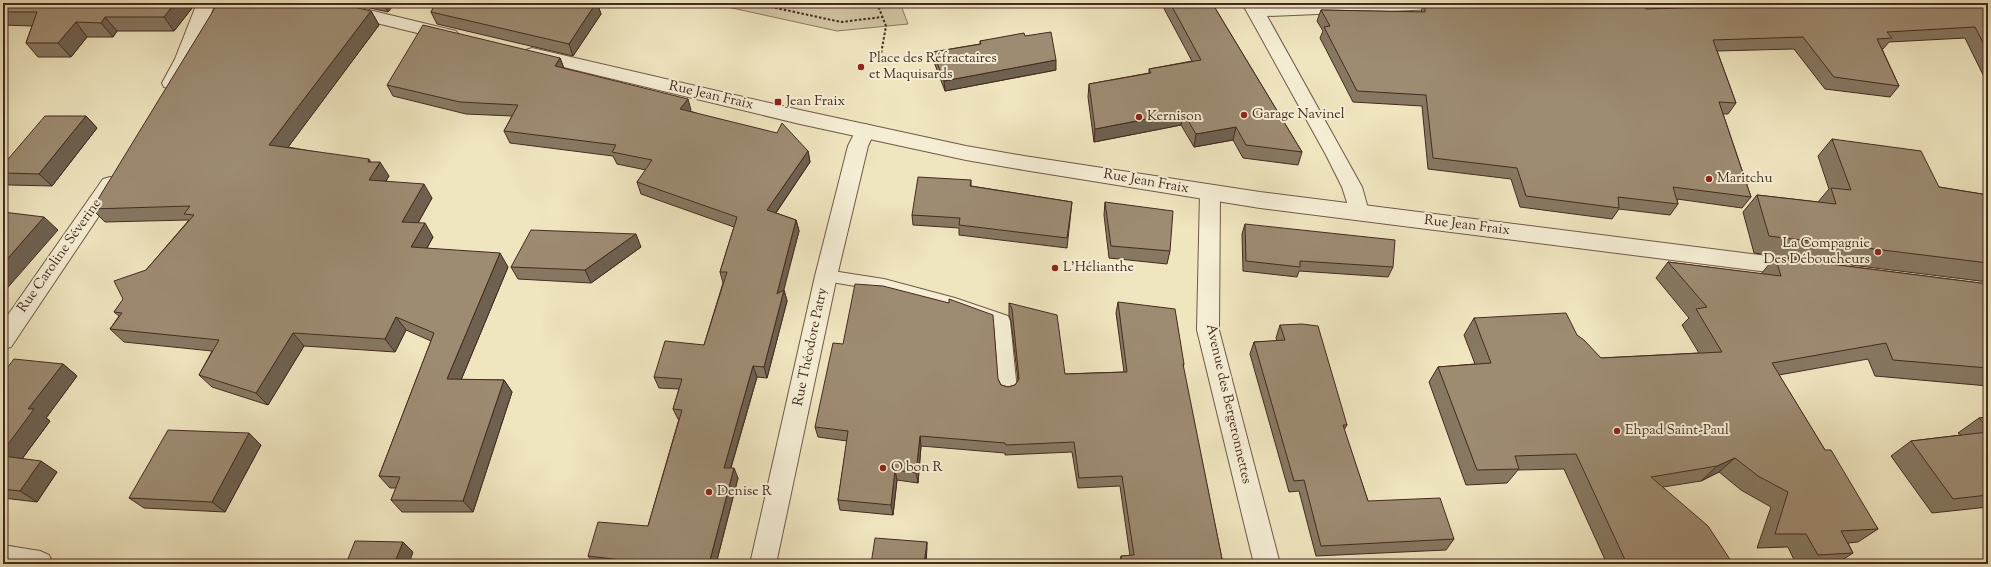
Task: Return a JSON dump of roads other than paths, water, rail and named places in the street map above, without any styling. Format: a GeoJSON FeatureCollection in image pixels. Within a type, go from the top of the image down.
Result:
{"type":"FeatureCollection","features":[{"type":"Feature","properties":{"kind":"street"},"geometry":{"type":"LineString","coordinates":[[162,100],[184,59],[206,3]]}},
{"type":"Feature","properties":{"kind":"street"},"geometry":{"type":"LineString","coordinates":[[317,3],[469,39]]}},
{"type":"Feature","properties":{"kind":"street"},"geometry":{"type":"LineString","coordinates":[[1359,212],[1358,201],[1336,155],[1253,7],[1436,3]]}},
{"type":"Feature","properties":{"kind":"street","name":"Rue Jean Fraix"},"geometry":{"type":"LineString","coordinates":[[514,50],[966,154],[1210,193],[1817,271]]}},
{"type":"Feature","properties":{"kind":"street","name":"Rue Théodore Patry"},"geometry":{"type":"LineString","coordinates":[[763,564],[826,276],[858,146],[866,132]]}},
{"type":"Feature","properties":{"kind":"street","name":"Rue Caroline Séverine"},"geometry":{"type":"LineString","coordinates":[[3,340],[121,166]]}},
{"type":"Feature","properties":{"kind":"street","name":"Avenue des Bergeronnettes"},"geometry":{"type":"LineString","coordinates":[[1210,193],[1208,330],[1267,564]]}},
{"type":"Feature","properties":{"kind":"street"},"geometry":{"type":"LineString","coordinates":[[3,556],[40,564]]}},
{"type":"Feature","properties":{"kind":"lane"},"geometry":{"type":"LineString","coordinates":[[826,276],[884,285],[955,304],[1002,321],[1008,390]]}},
{"type":"Feature","properties":{"kind":"place","name":"Place des Réfractaires et Maquisards"},"geometry":{"type":"Point","coordinates":[861,67]}},
{"type":"Feature","properties":{"kind":"place","name":"Jean Fraix"},"geometry":{"type":"Point","coordinates":[778,102]}},
{"type":"Feature","properties":{"kind":"place","name":"Garage Navinel"},"geometry":{"type":"Point","coordinates":[1244,115]}},
{"type":"Feature","properties":{"kind":"place","name":"Kernison"},"geometry":{"type":"Point","coordinates":[1139,117]}},
{"type":"Feature","properties":{"kind":"place","name":"Maritchu"},"geometry":{"type":"Point","coordinates":[1709,179]}},
{"type":"Feature","properties":{"kind":"place","name":"La Compagnie Des Déboucheurs"},"geometry":{"type":"Point","coordinates":[1878,252]}},
{"type":"Feature","properties":{"kind":"place","name":"L'Hélianthe"},"geometry":{"type":"Point","coordinates":[1055,268]}},
{"type":"Feature","properties":{"kind":"place","name":"Ehpad Saint-Paul"},"geometry":{"type":"Point","coordinates":[1617,431]}},
{"type":"Feature","properties":{"kind":"place","name":"O bon R"},"geometry":{"type":"Point","coordinates":[883,468]}},
{"type":"Feature","properties":{"kind":"place","name":"Denise R"},"geometry":{"type":"Point","coordinates":[709,492]}}]}
